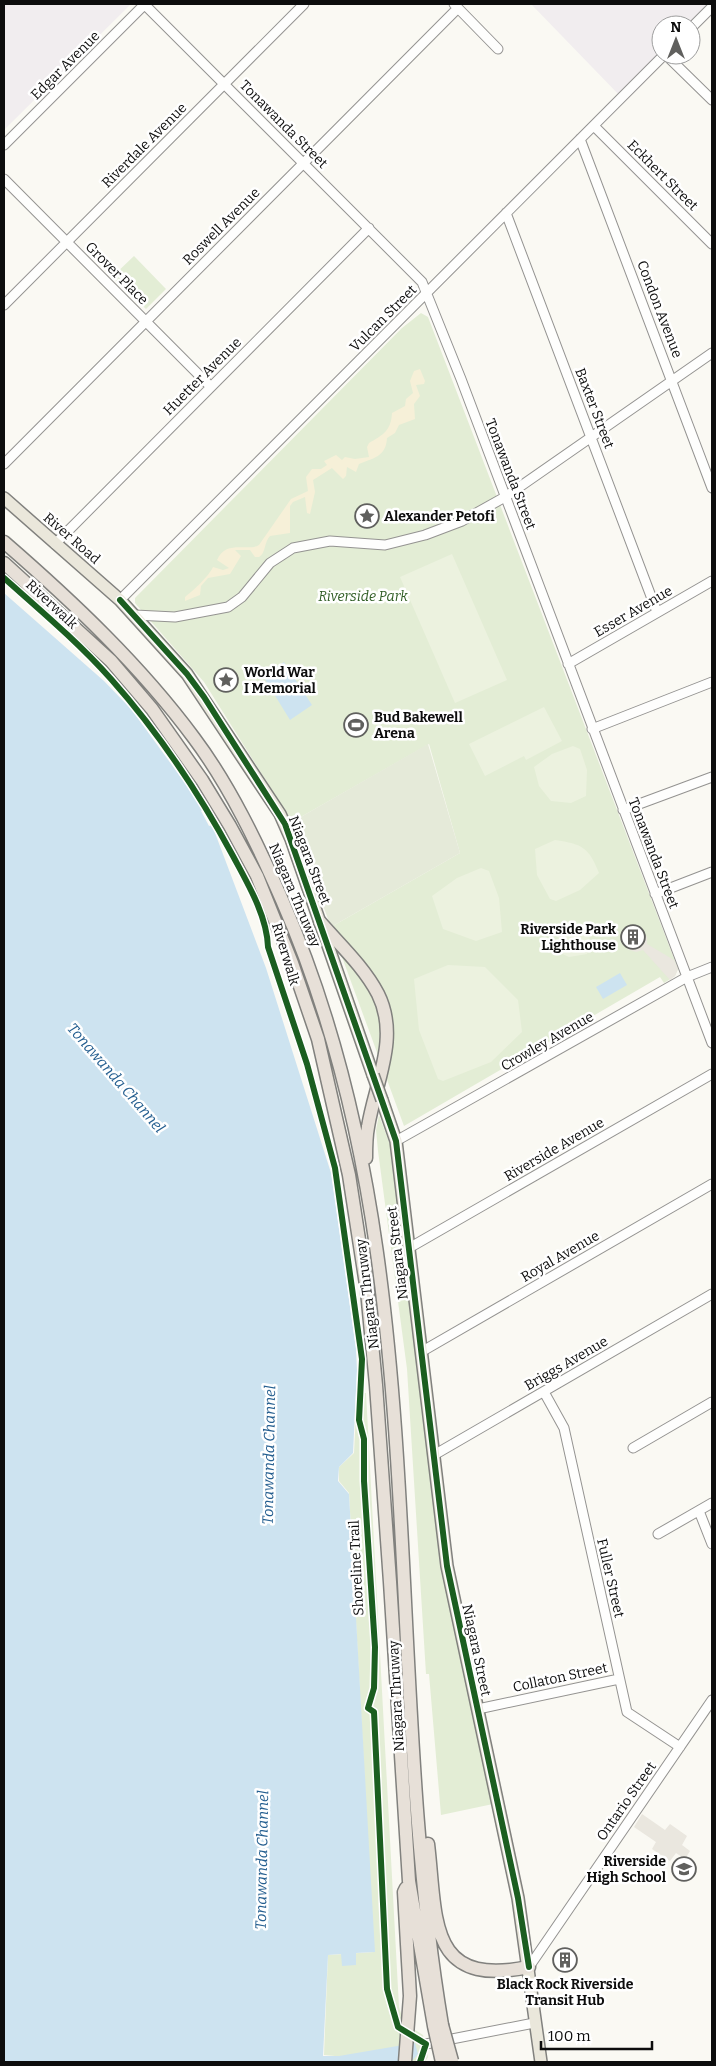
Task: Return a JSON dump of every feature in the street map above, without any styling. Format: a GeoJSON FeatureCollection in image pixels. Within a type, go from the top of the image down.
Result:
{"type":"FeatureCollection","features":[{"type":"Feature","properties":{"kind":"highway","name":"Niagara Thruway"},"geometry":{"type":"LineString","coordinates":[[4,542],[54,585],[104,635],[151,686],[195,739],[252,832],[297,935],[323,1008],[365,1173],[376,1236],[388,1337],[423,1888],[438,2026]]}},
{"type":"Feature","properties":{"kind":"highway","name":"Niagara Thruway"},"geometry":{"type":"LineString","coordinates":[[4,563],[111,661],[152,710],[187,758],[230,826],[256,876],[310,1014],[349,1175],[368,1301],[390,1582],[409,1881],[438,2026],[448,2062]]}},
{"type":"Feature","properties":{"kind":"highway"},"geometry":{"type":"LineString","coordinates":[[320,922],[371,982],[385,1012],[387,1026],[386,1052],[368,1128],[365,1173]]}},
{"type":"Feature","properties":{"kind":"highway"},"geometry":{"type":"LineString","coordinates":[[415,1756],[425,1815],[438,1925],[444,1944],[458,1962],[474,1970],[495,1972],[529,1967]]}},
{"type":"Feature","properties":{"kind":"highway"},"geometry":{"type":"LineString","coordinates":[[405,2062],[409,2016],[404,1892],[409,1881]]}},
{"type":"Feature","properties":{"kind":"main road","name":"River Road"},"geometry":{"type":"LineString","coordinates":[[4,498],[54,544],[120,600]]}},
{"type":"Feature","properties":{"kind":"main road","name":"Niagara Street"},"geometry":{"type":"LineString","coordinates":[[120,600],[135,615],[204,697],[280,814],[291,839],[396,1141],[447,1566],[516,1888],[529,1967],[534,2023],[541,2062]]}},
{"type":"Feature","properties":{"kind":"street","name":"Tonawanda Street"},"geometry":{"type":"LineString","coordinates":[[145,4],[422,282],[712,1043]]}},
{"type":"Feature","properties":{"kind":"street","name":"Edgar Avenue"},"geometry":{"type":"LineString","coordinates":[[4,145],[145,4]]}},
{"type":"Feature","properties":{"kind":"street","name":"Riverdale Avenue"},"geometry":{"type":"LineString","coordinates":[[4,305],[304,4]]}},
{"type":"Feature","properties":{"kind":"street"},"geometry":{"type":"LineString","coordinates":[[456,6],[498,49]]}},
{"type":"Feature","properties":{"kind":"street","name":"Roswell Avenue"},"geometry":{"type":"LineString","coordinates":[[4,464],[304,163],[456,6]]}},
{"type":"Feature","properties":{"kind":"street"},"geometry":{"type":"LineString","coordinates":[[701,18],[712,7]]}},
{"type":"Feature","properties":{"kind":"street","name":"Vulcan Street"},"geometry":{"type":"LineString","coordinates":[[120,600],[655,65]]}},
{"type":"Feature","properties":{"kind":"street"},"geometry":{"type":"LineString","coordinates":[[675,65],[712,100]]}},
{"type":"Feature","properties":{"kind":"street","name":"Eckhert Street"},"geometry":{"type":"LineString","coordinates":[[594,126],[712,244]]}},
{"type":"Feature","properties":{"kind":"street","name":"Condon Avenue"},"geometry":{"type":"LineString","coordinates":[[580,139],[712,488]]}},
{"type":"Feature","properties":{"kind":"street","name":"Grover Place"},"geometry":{"type":"LineString","coordinates":[[4,179],[211,387]]}},
{"type":"Feature","properties":{"kind":"street","name":"Baxter Street"},"geometry":{"type":"LineString","coordinates":[[506,213],[658,612]]}},
{"type":"Feature","properties":{"kind":"street","name":"Huetter Avenue"},"geometry":{"type":"LineString","coordinates":[[54,544],[369,228]]}},
{"type":"Feature","properties":{"kind":"street"},"geometry":{"type":"LineString","coordinates":[[135,615],[175,617],[228,607],[242,597],[270,563],[293,548],[330,541],[385,545],[404,542],[462,521],[505,497],[712,352]]}},
{"type":"Feature","properties":{"kind":"street","name":"Esser Avenue"},"geometry":{"type":"LineString","coordinates":[[568,664],[712,581]]}},
{"type":"Feature","properties":{"kind":"street"},"geometry":{"type":"LineString","coordinates":[[592,729],[712,682]]}},
{"type":"Feature","properties":{"kind":"street"},"geometry":{"type":"LineString","coordinates":[[623,810],[712,777]]}},
{"type":"Feature","properties":{"kind":"street"},"geometry":{"type":"LineString","coordinates":[[655,894],[712,872]]}},
{"type":"Feature","properties":{"kind":"street","name":"Crowley Avenue"},"geometry":{"type":"LineString","coordinates":[[396,1141],[687,977],[712,967]]}},
{"type":"Feature","properties":{"kind":"street","name":"Riverside Avenue"},"geometry":{"type":"LineString","coordinates":[[409,1248],[712,1074]]}},
{"type":"Feature","properties":{"kind":"street","name":"Royal Avenue"},"geometry":{"type":"LineString","coordinates":[[421,1352],[712,1184]]}},
{"type":"Feature","properties":{"kind":"street","name":"Briggs Avenue"},"geometry":{"type":"LineString","coordinates":[[434,1455],[712,1294]]}},
{"type":"Feature","properties":{"kind":"street","name":"Fuller Street"},"geometry":{"type":"LineString","coordinates":[[544,1392],[564,1428],[627,1712],[680,1747]]}},
{"type":"Feature","properties":{"kind":"street"},"geometry":{"type":"LineString","coordinates":[[633,1448],[712,1402]]}},
{"type":"Feature","properties":{"kind":"street"},"geometry":{"type":"LineString","coordinates":[[658,1534],[712,1504]]}},
{"type":"Feature","properties":{"kind":"street"},"geometry":{"type":"LineString","coordinates":[[699,1511],[712,1544]]}},
{"type":"Feature","properties":{"kind":"street","name":"Collaton Street"},"geometry":{"type":"LineString","coordinates":[[478,1709],[619,1679]]}},
{"type":"Feature","properties":{"kind":"street","name":"Ontario Street"},"geometry":{"type":"LineString","coordinates":[[529,1967],[712,1700]]}},
{"type":"Feature","properties":{"kind":"street"},"geometry":{"type":"LineString","coordinates":[[426,2044],[534,2023]]}},
{"type":"Feature","properties":{"kind":"shaded area"},"geometry":{"type":"Polygon","coordinates":[[[4,4],[131,4],[4,130],[4,4]]]}},
{"type":"Feature","properties":{"kind":"shaded area"},"geometry":{"type":"Polygon","coordinates":[[[531,4],[712,4],[701,15],[651,15],[652,65],[622,98],[531,4]]]}},
{"type":"Feature","properties":{"kind":"shaded area"},"geometry":{"type":"Polygon","coordinates":[[[632,930],[642,931],[647,937],[647,944],[674,960],[678,969],[675,976],[670,980],[643,950],[636,952],[627,949],[624,940],[632,930]]]}},
{"type":"Feature","properties":{"kind":"shaded area"},"geometry":{"type":"Polygon","coordinates":[[[642,1814],[665,1830],[670,1824],[687,1836],[682,1845],[690,1851],[685,1859],[676,1853],[670,1861],[652,1849],[656,1842],[634,1827],[642,1814]]]}},
{"type":"Feature","properties":{"kind":"green space"},"geometry":{"type":"Polygon","coordinates":[[[134,256],[166,289],[146,309],[112,277],[134,256]]]}},
{"type":"Feature","properties":{"kind":"green space","name":"Riverside Park"},"geometry":{"type":"Polygon","coordinates":[[[421,313],[428,317],[678,969],[675,976],[664,983],[660,977],[404,1126],[331,927],[460,853],[429,744],[292,822],[204,682],[135,603],[135,598],[402,328],[421,313]]]}},
{"type":"Feature","properties":{"kind":"green space"},"geometry":{"type":"Polygon","coordinates":[[[452,554],[507,680],[455,703],[400,577],[452,554]]]}},
{"type":"Feature","properties":{"kind":"green space"},"geometry":{"type":"Polygon","coordinates":[[[544,707],[562,741],[526,760],[524,756],[485,776],[469,744],[544,707]]]}},
{"type":"Feature","properties":{"kind":"green space"},"geometry":{"type":"Polygon","coordinates":[[[428,744],[460,853],[331,927],[292,822],[428,744]]]}},
{"type":"Feature","properties":{"kind":"green space"},"geometry":{"type":"Polygon","coordinates":[[[573,746],[580,749],[587,770],[586,796],[571,803],[551,801],[539,786],[534,767],[552,754],[573,746]]]}},
{"type":"Feature","properties":{"kind":"green space"},"geometry":{"type":"Polygon","coordinates":[[[555,840],[572,843],[584,849],[592,858],[599,873],[580,890],[556,901],[550,899],[537,875],[535,849],[555,840]]]}},
{"type":"Feature","properties":{"kind":"green space"},"geometry":{"type":"Polygon","coordinates":[[[481,868],[489,871],[499,898],[502,932],[476,941],[443,929],[432,896],[457,878],[481,868]]]}},
{"type":"Feature","properties":{"kind":"green space"},"geometry":{"type":"Polygon","coordinates":[[[568,922],[581,926],[588,932],[590,940],[587,954],[569,957],[558,952],[557,940],[560,932],[568,922]]]}},
{"type":"Feature","properties":{"kind":"green space"},"geometry":{"type":"Polygon","coordinates":[[[448,965],[485,967],[518,1000],[522,1032],[491,1062],[443,1081],[438,1079],[419,1030],[414,979],[448,965]]]}},
{"type":"Feature","properties":{"kind":"green space"},"geometry":{"type":"Polygon","coordinates":[[[379,1115],[390,1145],[441,1563],[493,1804],[441,1815],[429,1674],[426,1674],[407,1369],[378,1151],[376,1130],[379,1115]]]}},
{"type":"Feature","properties":{"kind":"green space"},"geometry":{"type":"Polygon","coordinates":[[[357,1393],[366,1393],[399,2007],[404,2023],[423,2035],[428,2057],[425,2062],[335,2062],[335,2056],[324,2055],[328,1955],[374,1952],[349,1493],[339,1481],[339,1467],[354,1453],[357,1393]]]}},
{"type":"Feature","properties":{"kind":"sand"},"geometry":{"type":"Polygon","coordinates":[[[420,369],[425,381],[424,384],[416,385],[420,396],[414,404],[415,419],[399,425],[395,433],[387,438],[384,449],[378,456],[359,464],[356,472],[347,467],[346,476],[343,479],[332,468],[313,480],[315,492],[310,514],[307,513],[305,497],[293,502],[290,506],[290,533],[270,536],[263,553],[259,557],[255,557],[250,550],[235,550],[241,556],[230,574],[208,578],[201,586],[200,595],[185,601],[185,597],[204,579],[213,567],[223,570],[229,568],[217,560],[226,550],[259,545],[291,499],[308,491],[306,477],[312,469],[321,469],[327,465],[324,461],[336,455],[342,460],[345,457],[355,459],[369,457],[367,447],[369,443],[385,432],[390,424],[392,413],[405,406],[406,399],[413,393],[410,381],[414,371],[420,369]]]}},
{"type":"Feature","properties":{"kind":"water","name":"Tonawanda Channel"},"geometry":{"type":"Polygon","coordinates":[[[4,593],[104,681],[131,709],[204,809],[201,811],[209,826],[212,825],[266,968],[331,1173],[356,1349],[357,1371],[353,1453],[339,1467],[338,1481],[349,1494],[375,1952],[356,1953],[356,1965],[342,1966],[341,1954],[328,1955],[323,2056],[339,2056],[415,2043],[418,2054],[412,2061],[4,2062],[4,593]]]}},
{"type":"Feature","properties":{"kind":"water"},"geometry":{"type":"Polygon","coordinates":[[[284,662],[312,705],[290,720],[263,676],[284,662]]]}},
{"type":"Feature","properties":{"kind":"water"},"geometry":{"type":"Polygon","coordinates":[[[620,973],[627,985],[603,999],[596,987],[620,973]]]}},
{"type":"Feature","properties":{"kind":"cycle path","name":"Riverwalk"},"geometry":{"type":"LineString","coordinates":[[4,578],[72,639],[111,679],[162,742],[206,809],[256,900],[267,935],[268,947],[307,1064],[335,1168],[362,1359],[359,1420],[364,1439],[364,1481],[375,1647],[374,1688],[368,1708],[374,1712],[387,1989],[398,2027],[426,2044],[420,2062]]}},
{"type":"Feature","properties":{"kind":"cycle path"},"geometry":{"type":"LineString","coordinates":[[120,600],[187,674],[204,697],[285,824],[396,1141],[447,1566],[518,1898],[529,1967]]}},
{"type":"Feature","properties":{"kind":"place","name":"Alexander Petofi"},"geometry":{"type":"Point","coordinates":[367,516]}},
{"type":"Feature","properties":{"kind":"place","name":"World War I Memorial"},"geometry":{"type":"Point","coordinates":[226,680]}},
{"type":"Feature","properties":{"kind":"place","name":"Bud Bakewell Arena"},"geometry":{"type":"Point","coordinates":[356,725]}},
{"type":"Feature","properties":{"kind":"place","name":"Riverside Park Lighthouse"},"geometry":{"type":"Point","coordinates":[633,937]}},
{"type":"Feature","properties":{"kind":"place","name":"Riverside High School"},"geometry":{"type":"Point","coordinates":[684,1869]}},
{"type":"Feature","properties":{"kind":"place","name":"Black Rock Riverside Transit Hub"},"geometry":{"type":"Point","coordinates":[565,1960]}}]}
